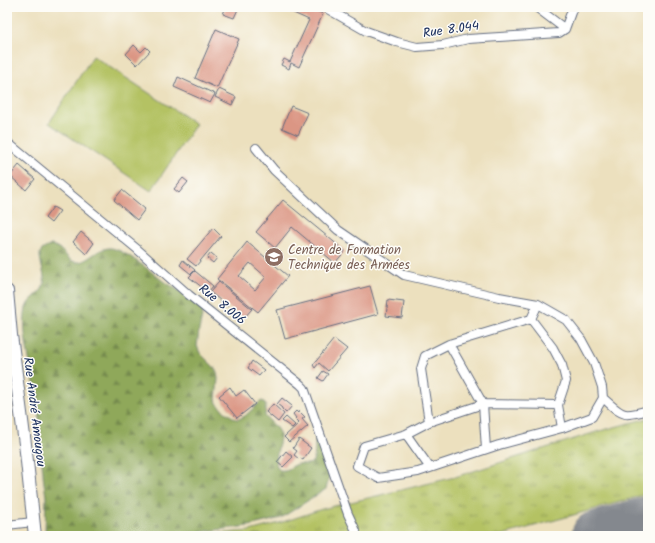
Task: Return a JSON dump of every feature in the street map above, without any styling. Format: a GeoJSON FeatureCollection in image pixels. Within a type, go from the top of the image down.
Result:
{"type":"FeatureCollection","features":[{"type":"Feature","properties":{"kind":"main road","name":"Rue André Amougou"},"geometry":{"type":"LineString","coordinates":[[7,292],[35,536]]}},
{"type":"Feature","properties":{"kind":"street","name":"Rue 8.044"},"geometry":{"type":"LineString","coordinates":[[324,7],[366,31],[397,42],[417,46],[443,45],[468,38],[559,33],[564,29]]}},
{"type":"Feature","properties":{"kind":"street"},"geometry":{"type":"LineString","coordinates":[[536,7],[564,29],[573,7]]}},
{"type":"Feature","properties":{"kind":"street","name":"Rue 8.006"},"geometry":{"type":"LineString","coordinates":[[7,142],[304,388],[348,514],[356,531]]}},
{"type":"Feature","properties":{"kind":"street"},"geometry":{"type":"LineString","coordinates":[[256,148],[274,170],[338,230],[404,275],[499,297],[538,304],[566,320],[581,339],[594,363],[602,386],[603,398],[592,417],[562,428],[418,472],[378,478],[357,466],[364,446],[406,434],[429,422],[483,404],[558,405]]}},
{"type":"Feature","properties":{"kind":"street"},"geometry":{"type":"LineString","coordinates":[[429,422],[421,369],[425,356],[449,344],[531,319],[538,304]]}},
{"type":"Feature","properties":{"kind":"street"},"geometry":{"type":"LineString","coordinates":[[531,319],[553,348],[562,365],[566,381],[558,405],[562,428]]}},
{"type":"Feature","properties":{"kind":"street"},"geometry":{"type":"LineString","coordinates":[[449,344],[483,404],[486,450]]}},
{"type":"Feature","properties":{"kind":"street"},"geometry":{"type":"LineString","coordinates":[[603,398],[620,413],[626,415],[648,410]]}},
{"type":"Feature","properties":{"kind":"street"},"geometry":{"type":"LineString","coordinates":[[406,434],[430,468]]}},
{"type":"Feature","properties":{"kind":"street"},"geometry":{"type":"LineString","coordinates":[[7,525],[33,522]]}},
{"type":"Feature","properties":{"kind":"green space"},"geometry":{"type":"Polygon","coordinates":[[[93,56],[196,124],[151,191],[49,123],[93,56]]]}},
{"type":"Feature","properties":{"kind":"green space"},"geometry":{"type":"Polygon","coordinates":[[[51,245],[59,248],[70,259],[76,262],[84,261],[100,250],[109,248],[121,251],[184,294],[203,309],[197,346],[200,353],[217,372],[217,403],[225,412],[236,419],[239,419],[245,416],[260,402],[264,402],[266,405],[265,416],[276,427],[280,435],[276,462],[277,467],[280,470],[286,470],[298,464],[311,463],[314,456],[317,435],[332,467],[326,489],[281,518],[249,526],[166,536],[45,536],[46,497],[43,478],[39,420],[24,322],[28,303],[43,288],[44,284],[40,253],[42,250],[51,245]]]}},
{"type":"Feature","properties":{"kind":"green space"},"geometry":{"type":"Polygon","coordinates":[[[648,418],[648,494],[499,536],[180,536],[250,531],[322,509],[455,477],[596,432],[648,418]]]}},
{"type":"Feature","properties":{"kind":"building"},"geometry":{"type":"Polygon","coordinates":[[[226,7],[239,7],[234,18],[223,14],[226,7]]]}},
{"type":"Feature","properties":{"kind":"building"},"geometry":{"type":"Polygon","coordinates":[[[280,7],[308,7],[323,14],[299,67],[291,63],[289,69],[281,65],[284,59],[290,62],[309,20],[280,7]]]}},
{"type":"Feature","properties":{"kind":"building"},"geometry":{"type":"Polygon","coordinates":[[[216,29],[239,39],[217,88],[195,78],[216,29]]]}},
{"type":"Feature","properties":{"kind":"building"},"geometry":{"type":"Polygon","coordinates":[[[134,45],[141,52],[146,47],[150,51],[137,65],[126,54],[134,45]]]}},
{"type":"Feature","properties":{"kind":"building"},"geometry":{"type":"Polygon","coordinates":[[[178,77],[215,94],[210,103],[174,87],[178,77]]]}},
{"type":"Feature","properties":{"kind":"building"},"geometry":{"type":"Polygon","coordinates":[[[219,89],[236,97],[232,105],[215,97],[219,89]]]}},
{"type":"Feature","properties":{"kind":"building"},"geometry":{"type":"Polygon","coordinates":[[[291,106],[308,113],[298,135],[282,128],[291,106]]]}},
{"type":"Feature","properties":{"kind":"building"},"geometry":{"type":"Polygon","coordinates":[[[19,165],[35,179],[26,190],[10,176],[19,165]]]}},
{"type":"Feature","properties":{"kind":"building"},"geometry":{"type":"Polygon","coordinates":[[[183,178],[188,182],[179,193],[174,189],[183,178]]]}},
{"type":"Feature","properties":{"kind":"building"},"geometry":{"type":"Polygon","coordinates":[[[122,190],[145,209],[137,220],[114,200],[122,190]]]}},
{"type":"Feature","properties":{"kind":"building"},"geometry":{"type":"Polygon","coordinates":[[[283,200],[345,251],[335,263],[292,227],[275,248],[256,232],[283,200]]]}},
{"type":"Feature","properties":{"kind":"building"},"geometry":{"type":"Polygon","coordinates":[[[53,207],[60,211],[51,223],[45,218],[53,207]]]}},
{"type":"Feature","properties":{"kind":"building"},"geometry":{"type":"Polygon","coordinates":[[[213,228],[221,236],[196,266],[187,259],[213,228]]]}},
{"type":"Feature","properties":{"kind":"building"},"geometry":{"type":"Polygon","coordinates":[[[81,232],[94,243],[86,254],[73,242],[81,232]]]}},
{"type":"Feature","properties":{"kind":"building"},"geometry":{"type":"Polygon","coordinates":[[[247,242],[288,276],[258,312],[217,279],[247,242]],[[250,263],[239,276],[255,290],[266,277],[250,263]]]}},
{"type":"Feature","properties":{"kind":"building"},"geometry":{"type":"Polygon","coordinates":[[[211,253],[217,258],[213,263],[207,258],[211,253]]]}},
{"type":"Feature","properties":{"kind":"building"},"geometry":{"type":"Polygon","coordinates":[[[183,260],[195,270],[191,274],[180,265],[183,260]]]}},
{"type":"Feature","properties":{"kind":"building"},"geometry":{"type":"Polygon","coordinates":[[[195,271],[213,286],[208,292],[189,277],[195,271]]]}},
{"type":"Feature","properties":{"kind":"building"},"geometry":{"type":"Polygon","coordinates":[[[219,282],[252,309],[243,319],[210,292],[219,282]]]}},
{"type":"Feature","properties":{"kind":"building"},"geometry":{"type":"Polygon","coordinates":[[[370,286],[378,314],[285,339],[277,310],[370,286]]]}},
{"type":"Feature","properties":{"kind":"building"},"geometry":{"type":"Polygon","coordinates":[[[388,300],[404,302],[402,318],[386,316],[388,300]]]}},
{"type":"Feature","properties":{"kind":"building"},"geometry":{"type":"Polygon","coordinates":[[[334,339],[347,349],[328,371],[319,363],[315,368],[313,365],[334,339]]]}},
{"type":"Feature","properties":{"kind":"building"},"geometry":{"type":"Polygon","coordinates":[[[252,361],[264,370],[259,376],[248,368],[252,361]]]}},
{"type":"Feature","properties":{"kind":"building"},"geometry":{"type":"Polygon","coordinates":[[[323,371],[328,374],[323,381],[318,378],[323,371]]]}},
{"type":"Feature","properties":{"kind":"building"},"geometry":{"type":"Polygon","coordinates":[[[230,387],[236,396],[244,390],[255,404],[237,418],[219,396],[230,387]]]}},
{"type":"Feature","properties":{"kind":"building"},"geometry":{"type":"Polygon","coordinates":[[[282,398],[292,406],[286,413],[277,404],[282,398]]]}},
{"type":"Feature","properties":{"kind":"building"},"geometry":{"type":"Polygon","coordinates":[[[273,404],[284,414],[278,422],[266,412],[273,404]]]}},
{"type":"Feature","properties":{"kind":"building"},"geometry":{"type":"Polygon","coordinates":[[[296,411],[298,413],[299,411],[305,417],[302,419],[308,426],[289,442],[284,437],[299,423],[293,414],[296,411]]]}},
{"type":"Feature","properties":{"kind":"building"},"geometry":{"type":"Polygon","coordinates":[[[286,417],[295,425],[292,428],[282,421],[286,417]]]}},
{"type":"Feature","properties":{"kind":"building"},"geometry":{"type":"Polygon","coordinates":[[[299,439],[311,448],[303,460],[294,455],[297,451],[293,448],[299,439]]]}},
{"type":"Feature","properties":{"kind":"building"},"geometry":{"type":"Polygon","coordinates":[[[286,451],[293,457],[283,467],[277,462],[286,451]]]}},
{"type":"Feature","properties":{"kind":"runway"},"geometry":{"type":"LineString","coordinates":[[596,536],[648,521]]}},
{"type":"Feature","properties":{"kind":"place","name":"Centre de Formation Technique des Armées"},"geometry":{"type":"Point","coordinates":[274,257]}}]}
